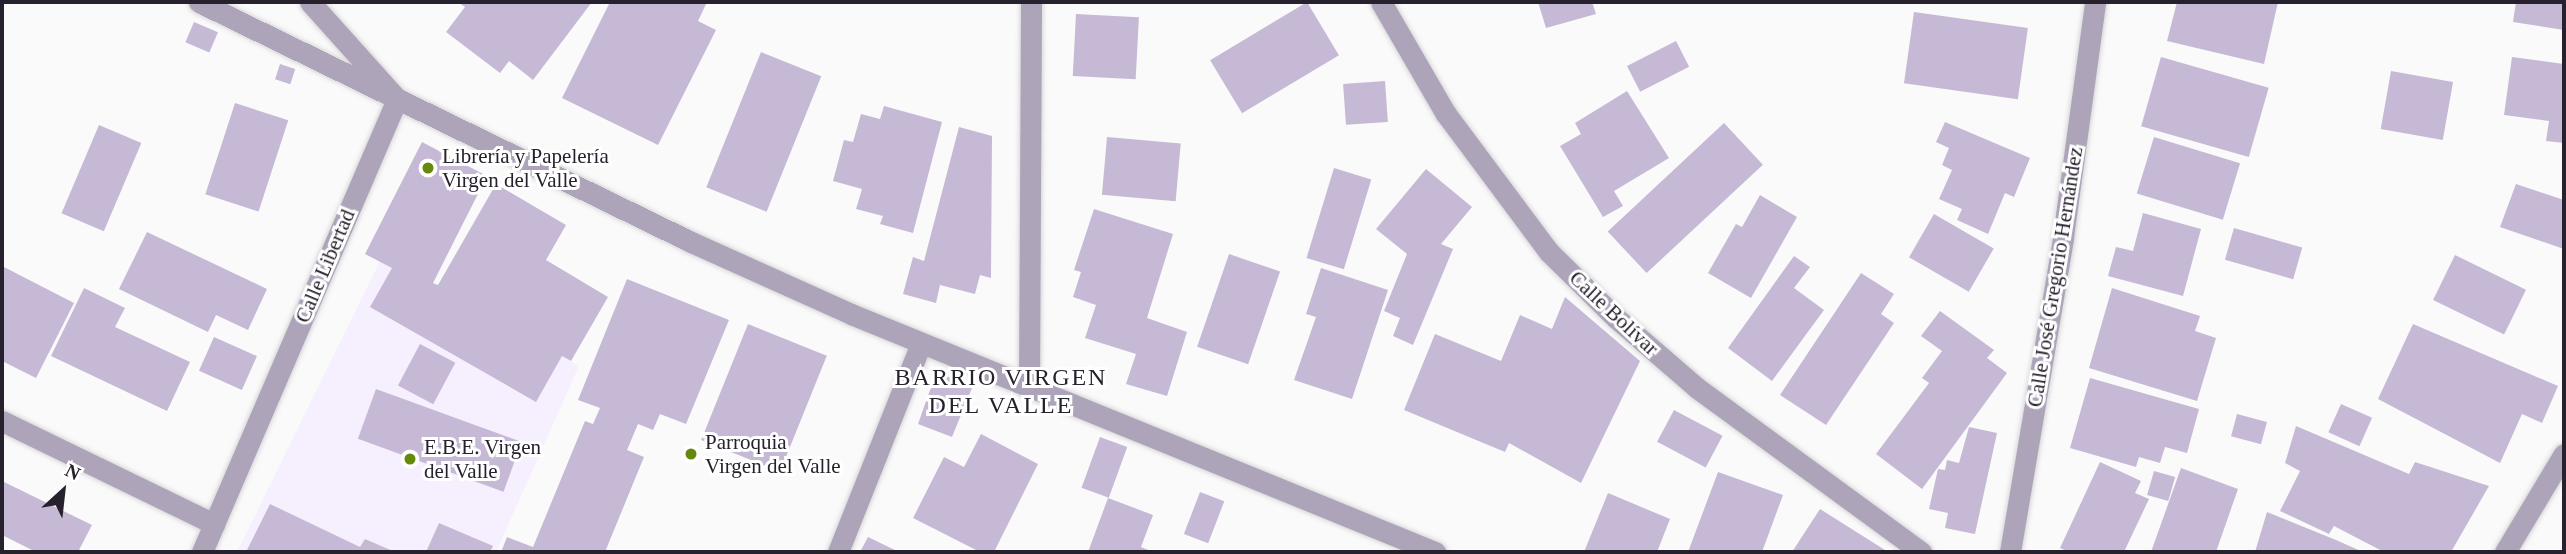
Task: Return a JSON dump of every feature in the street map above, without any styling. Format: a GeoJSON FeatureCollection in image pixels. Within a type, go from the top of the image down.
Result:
{"type":"FeatureCollection","features":[{"type":"Feature","properties":{"kind":"street"},"geometry":{"type":"LineString","coordinates":[[199,2],[691,242],[1396,545],[1435,552]]}},
{"type":"Feature","properties":{"kind":"street"},"geometry":{"type":"LineString","coordinates":[[310,2],[397,99]]}},
{"type":"Feature","properties":{"kind":"street"},"geometry":{"type":"LineString","coordinates":[[1029,388],[1031,2]]}},
{"type":"Feature","properties":{"kind":"street","name":"Calle Bolívar"},"geometry":{"type":"LineString","coordinates":[[1381,2],[1446,114],[1549,251],[1616,318],[1698,388],[1921,552]]}},
{"type":"Feature","properties":{"kind":"street","name":"Calle José Gregorio Hernández"},"geometry":{"type":"LineString","coordinates":[[2010,552],[2063,237],[2095,2]]}},
{"type":"Feature","properties":{"kind":"street","name":"Calle Libertad"},"geometry":{"type":"LineString","coordinates":[[202,552],[397,99]]}},
{"type":"Feature","properties":{"kind":"street"},"geometry":{"type":"LineString","coordinates":[[838,552],[921,343]]}},
{"type":"Feature","properties":{"kind":"street"},"geometry":{"type":"LineString","coordinates":[[2,421],[214,524]]}},
{"type":"Feature","properties":{"kind":"street"},"geometry":{"type":"LineString","coordinates":[[2505,552],[2564,454]]}},
{"type":"Feature","properties":{"kind":"shaded area","name":"E.B.E. Virgen del Valle"},"geometry":{"type":"Polygon","coordinates":[[[380,261],[396,262],[579,366],[496,552],[237,552],[380,261]]]}},
{"type":"Feature","properties":{"kind":"building"},"geometry":{"type":"Polygon","coordinates":[[[458,2],[592,2],[533,80],[509,61],[500,73],[446,32],[465,7],[458,2]]]}},
{"type":"Feature","properties":{"kind":"building"},"geometry":{"type":"Polygon","coordinates":[[[610,2],[707,2],[698,21],[716,30],[658,145],[562,98],[610,2]]]}},
{"type":"Feature","properties":{"kind":"building"},"geometry":{"type":"Polygon","coordinates":[[[1307,2],[1339,55],[1242,113],[1210,60],[1307,2]]]}},
{"type":"Feature","properties":{"kind":"building"},"geometry":{"type":"Polygon","coordinates":[[[1538,2],[1592,2],[1596,14],[1546,28],[1538,2]]]}},
{"type":"Feature","properties":{"kind":"building"},"geometry":{"type":"Polygon","coordinates":[[[2177,2],[2278,2],[2264,64],[2167,41],[2177,2]]]}},
{"type":"Feature","properties":{"kind":"building"},"geometry":{"type":"Polygon","coordinates":[[[2516,2],[2564,2],[2564,30],[2513,22],[2516,2]]]}},
{"type":"Feature","properties":{"kind":"building"},"geometry":{"type":"Polygon","coordinates":[[[1914,12],[2028,28],[2018,99],[1904,83],[1914,12]]]}},
{"type":"Feature","properties":{"kind":"building"},"geometry":{"type":"Polygon","coordinates":[[[1076,14],[1139,17],[1136,79],[1073,76],[1076,14]]]}},
{"type":"Feature","properties":{"kind":"building"},"geometry":{"type":"Polygon","coordinates":[[[194,22],[218,32],[209,52],[185,42],[194,22]]]}},
{"type":"Feature","properties":{"kind":"building"},"geometry":{"type":"Polygon","coordinates":[[[1676,41],[1689,67],[1640,92],[1627,66],[1676,41]]]}},
{"type":"Feature","properties":{"kind":"building"},"geometry":{"type":"Polygon","coordinates":[[[761,52],[821,76],[767,212],[706,187],[761,52]]]}},
{"type":"Feature","properties":{"kind":"building"},"geometry":{"type":"Polygon","coordinates":[[[2161,57],[2269,88],[2249,157],[2141,126],[2161,57]]]}},
{"type":"Feature","properties":{"kind":"building"},"geometry":{"type":"Polygon","coordinates":[[[2512,57],[2564,64],[2564,143],[2546,141],[2549,121],[2504,115],[2512,57]]]}},
{"type":"Feature","properties":{"kind":"building"},"geometry":{"type":"Polygon","coordinates":[[[280,64],[295,69],[290,84],[275,79],[280,64]]]}},
{"type":"Feature","properties":{"kind":"building"},"geometry":{"type":"Polygon","coordinates":[[[2391,71],[2453,82],[2443,140],[2381,129],[2391,71]]]}},
{"type":"Feature","properties":{"kind":"building"},"geometry":{"type":"Polygon","coordinates":[[[1385,81],[1388,122],[1346,125],[1343,84],[1385,81]]]}},
{"type":"Feature","properties":{"kind":"building"},"geometry":{"type":"Polygon","coordinates":[[[1627,91],[1669,158],[1614,191],[1623,206],[1603,217],[1560,146],[1581,134],[1575,123],[1627,91]]]}},
{"type":"Feature","properties":{"kind":"building"},"geometry":{"type":"Polygon","coordinates":[[[235,103],[288,120],[259,212],[205,194],[235,103]]]}},
{"type":"Feature","properties":{"kind":"building"},"geometry":{"type":"Polygon","coordinates":[[[884,106],[942,122],[913,233],[880,224],[883,216],[856,209],[862,189],[833,181],[844,140],[853,142],[861,114],[880,119],[884,106]]]}},
{"type":"Feature","properties":{"kind":"building"},"geometry":{"type":"Polygon","coordinates":[[[1945,122],[2030,158],[2014,197],[2005,193],[1988,234],[1957,220],[1962,209],[1939,199],[1952,170],[1942,165],[1949,148],[1936,142],[1945,122]]]}},
{"type":"Feature","properties":{"kind":"building"},"geometry":{"type":"Polygon","coordinates":[[[1724,123],[1763,165],[1647,273],[1608,231],[1724,123]]]}},
{"type":"Feature","properties":{"kind":"building"},"geometry":{"type":"Polygon","coordinates":[[[99,125],[141,143],[104,231],[61,213],[99,125]]]}},
{"type":"Feature","properties":{"kind":"building"},"geometry":{"type":"Polygon","coordinates":[[[959,127],[992,136],[991,278],[980,275],[975,294],[940,285],[936,303],[903,294],[913,257],[924,261],[959,127]]]}},
{"type":"Feature","properties":{"kind":"building"},"geometry":{"type":"Polygon","coordinates":[[[1107,137],[1181,143],[1176,201],[1102,195],[1107,137]]]}},
{"type":"Feature","properties":{"kind":"building"},"geometry":{"type":"Polygon","coordinates":[[[2154,137],[2240,163],[2223,220],[2137,193],[2154,137]]]}},
{"type":"Feature","properties":{"kind":"building"},"geometry":{"type":"Polygon","coordinates":[[[422,142],[487,176],[433,283],[438,285],[496,184],[566,225],[546,260],[608,297],[571,361],[562,356],[536,402],[370,307],[392,268],[365,254],[422,142]]]}},
{"type":"Feature","properties":{"kind":"building"},"geometry":{"type":"Polygon","coordinates":[[[1334,168],[1371,179],[1344,269],[1307,258],[1334,168]]]}},
{"type":"Feature","properties":{"kind":"building"},"geometry":{"type":"Polygon","coordinates":[[[1426,169],[1472,207],[1441,244],[1453,249],[1413,345],[1393,336],[1400,318],[1384,311],[1407,254],[1376,229],[1426,169]]]}},
{"type":"Feature","properties":{"kind":"building"},"geometry":{"type":"Polygon","coordinates":[[[2516,184],[2564,200],[2564,249],[2500,227],[2516,184]]]}},
{"type":"Feature","properties":{"kind":"building"},"geometry":{"type":"Polygon","coordinates":[[[1760,195],[1797,217],[1751,298],[1708,273],[1736,224],[1742,227],[1760,195]]]}},
{"type":"Feature","properties":{"kind":"building"},"geometry":{"type":"Polygon","coordinates":[[[1094,209],[1173,234],[1147,318],[1187,332],[1167,396],[1126,384],[1136,354],[1085,338],[1096,305],[1073,297],[1081,272],[1074,270],[1094,209]]]}},
{"type":"Feature","properties":{"kind":"building"},"geometry":{"type":"Polygon","coordinates":[[[2143,213],[2201,229],[2183,296],[2108,276],[2116,247],[2133,251],[2143,213]]]}},
{"type":"Feature","properties":{"kind":"building"},"geometry":{"type":"Polygon","coordinates":[[[1934,214],[1994,248],[1969,292],[1909,257],[1934,214]]]}},
{"type":"Feature","properties":{"kind":"building"},"geometry":{"type":"Polygon","coordinates":[[[2234,228],[2302,248],[2293,279],[2225,260],[2234,228]]]}},
{"type":"Feature","properties":{"kind":"building"},"geometry":{"type":"Polygon","coordinates":[[[147,232],[267,289],[248,330],[216,315],[208,332],[119,289],[147,232]]]}},
{"type":"Feature","properties":{"kind":"building"},"geometry":{"type":"Polygon","coordinates":[[[1229,254],[1280,272],[1248,364],[1197,347],[1229,254]]]}},
{"type":"Feature","properties":{"kind":"building"},"geometry":{"type":"Polygon","coordinates":[[[2455,255],[2526,290],[2504,335],[2433,300],[2455,255]]]}},
{"type":"Feature","properties":{"kind":"building"},"geometry":{"type":"Polygon","coordinates":[[[1794,256],[1810,267],[1794,288],[1824,310],[1772,381],[1728,348],[1794,256]]]}},
{"type":"Feature","properties":{"kind":"building"},"geometry":{"type":"Polygon","coordinates":[[[2,266],[74,303],[36,378],[2,361],[2,266]]]}},
{"type":"Feature","properties":{"kind":"building"},"geometry":{"type":"Polygon","coordinates":[[[1321,268],[1388,290],[1352,399],[1294,380],[1316,317],[1306,314],[1321,268]]]}},
{"type":"Feature","properties":{"kind":"building"},"geometry":{"type":"Polygon","coordinates":[[[1861,273],[1894,294],[1881,314],[1894,323],[1826,425],[1780,395],[1861,273]]]}},
{"type":"Feature","properties":{"kind":"building"},"geometry":{"type":"Polygon","coordinates":[[[627,279],[729,320],[686,424],[660,414],[653,430],[638,424],[627,450],[644,457],[605,552],[501,552],[507,537],[533,547],[585,421],[593,424],[600,408],[578,400],[627,279]]]}},
{"type":"Feature","properties":{"kind":"building"},"geometry":{"type":"Polygon","coordinates":[[[84,288],[125,308],[115,327],[190,362],[167,411],[51,356],[84,288]]]}},
{"type":"Feature","properties":{"kind":"building"},"geometry":{"type":"Polygon","coordinates":[[[2112,288],[2200,316],[2195,331],[2216,338],[2197,401],[2089,368],[2112,288]]]}},
{"type":"Feature","properties":{"kind":"building"},"geometry":{"type":"Polygon","coordinates":[[[1565,297],[1640,361],[1581,483],[1509,443],[1505,452],[1404,410],[1435,334],[1501,361],[1520,315],[1552,329],[1565,297]]]}},
{"type":"Feature","properties":{"kind":"building"},"geometry":{"type":"Polygon","coordinates":[[[1940,311],[1994,350],[1987,358],[2007,373],[1922,489],[1876,454],[1929,383],[1922,378],[1942,351],[1921,336],[1940,311]]]}},
{"type":"Feature","properties":{"kind":"building"},"geometry":{"type":"Polygon","coordinates":[[[748,324],[827,356],[780,472],[701,440],[748,324]]]}},
{"type":"Feature","properties":{"kind":"building"},"geometry":{"type":"Polygon","coordinates":[[[2413,324],[2558,386],[2542,423],[2522,414],[2500,463],[2378,399],[2413,324]]]}},
{"type":"Feature","properties":{"kind":"building"},"geometry":{"type":"Polygon","coordinates":[[[214,337],[257,356],[242,390],[199,371],[214,337]]]}},
{"type":"Feature","properties":{"kind":"building"},"geometry":{"type":"Polygon","coordinates":[[[420,344],[455,363],[433,404],[398,385],[420,344]]]}},
{"type":"Feature","properties":{"kind":"building"},"geometry":{"type":"Polygon","coordinates":[[[942,374],[972,388],[952,437],[918,424],[930,390],[942,374]]]}},
{"type":"Feature","properties":{"kind":"building"},"geometry":{"type":"Polygon","coordinates":[[[2090,378],[2199,409],[2187,453],[2165,447],[2160,463],[2139,457],[2136,467],[2070,448],[2090,378]]]}},
{"type":"Feature","properties":{"kind":"building"},"geometry":{"type":"Polygon","coordinates":[[[376,389],[522,442],[504,492],[358,439],[376,389]]]}},
{"type":"Feature","properties":{"kind":"building"},"geometry":{"type":"Polygon","coordinates":[[[2341,404],[2372,418],[2359,446],[2328,432],[2341,404]]]}},
{"type":"Feature","properties":{"kind":"building"},"geometry":{"type":"Polygon","coordinates":[[[1674,410],[1723,436],[1706,468],[1657,442],[1674,410]]]}},
{"type":"Feature","properties":{"kind":"building"},"geometry":{"type":"Polygon","coordinates":[[[2237,414],[2267,422],[2261,444],[2231,436],[2237,414]]]}},
{"type":"Feature","properties":{"kind":"building"},"geometry":{"type":"Polygon","coordinates":[[[2296,426],[2409,474],[2415,462],[2489,486],[2451,552],[2384,552],[2334,526],[2329,534],[2280,511],[2300,471],[2285,463],[2296,426]]]}},
{"type":"Feature","properties":{"kind":"building"},"geometry":{"type":"Polygon","coordinates":[[[1969,427],[1997,433],[1975,534],[1945,528],[1948,513],[1929,509],[1938,469],[1945,470],[1947,460],[1959,463],[1969,427]]]}},
{"type":"Feature","properties":{"kind":"building"},"geometry":{"type":"Polygon","coordinates":[[[981,434],[1038,464],[994,552],[980,552],[913,518],[944,457],[964,467],[981,434]]]}},
{"type":"Feature","properties":{"kind":"building"},"geometry":{"type":"Polygon","coordinates":[[[1100,437],[1127,447],[1109,498],[1082,488],[1100,437]]]}},
{"type":"Feature","properties":{"kind":"building"},"geometry":{"type":"Polygon","coordinates":[[[2100,462],[2141,481],[2135,493],[2149,499],[2124,552],[2069,552],[2060,548],[2100,462]]]}},
{"type":"Feature","properties":{"kind":"building"},"geometry":{"type":"Polygon","coordinates":[[[2181,468],[2238,489],[2216,552],[2151,552],[2181,468]]]}},
{"type":"Feature","properties":{"kind":"building"},"geometry":{"type":"Polygon","coordinates":[[[2154,471],[2175,477],[2168,501],[2147,495],[2154,471]]]}},
{"type":"Feature","properties":{"kind":"building"},"geometry":{"type":"Polygon","coordinates":[[[1718,472],[1783,495],[1762,552],[1688,552],[1718,472]]]}},
{"type":"Feature","properties":{"kind":"building"},"geometry":{"type":"Polygon","coordinates":[[[2,481],[92,525],[78,552],[36,552],[2,535],[2,481]]]}},
{"type":"Feature","properties":{"kind":"building"},"geometry":{"type":"Polygon","coordinates":[[[1200,492],[1224,501],[1208,543],[1184,534],[1200,492]]]}},
{"type":"Feature","properties":{"kind":"building"},"geometry":{"type":"Polygon","coordinates":[[[1608,493],[1670,519],[1657,552],[1584,552],[1608,493]]]}},
{"type":"Feature","properties":{"kind":"building"},"geometry":{"type":"Polygon","coordinates":[[[1108,498],[1153,515],[1141,547],[1153,552],[1088,552],[1108,498]]]}},
{"type":"Feature","properties":{"kind":"building"},"geometry":{"type":"Polygon","coordinates":[[[270,504],[360,547],[365,539],[395,552],[246,552],[270,504]]]}},
{"type":"Feature","properties":{"kind":"building"},"geometry":{"type":"Polygon","coordinates":[[[1820,509],[1885,550],[1884,552],[1792,552],[1820,509]]]}},
{"type":"Feature","properties":{"kind":"building"},"geometry":{"type":"Polygon","coordinates":[[[2267,512],[2336,540],[2363,552],[2255,552],[2267,512]]]}},
{"type":"Feature","properties":{"kind":"building"},"geometry":{"type":"Polygon","coordinates":[[[439,523],[493,546],[490,552],[426,552],[439,523]]]}},
{"type":"Feature","properties":{"kind":"building"},"geometry":{"type":"Polygon","coordinates":[[[868,537],[899,552],[860,552],[868,537]]]}},
{"type":"Feature","properties":{"kind":"place","name":"Librería y Papelería Virgen del Valle"},"geometry":{"type":"Point","coordinates":[428,168]}},
{"type":"Feature","properties":{"kind":"place","name":"Parroquia Virgen del Valle"},"geometry":{"type":"Point","coordinates":[691,454]}},
{"type":"Feature","properties":{"kind":"place","name":"E.B.E. Virgen del Valle"},"geometry":{"type":"Point","coordinates":[410,459]}},
{"type":"Feature","properties":{"kind":"district","name":"BARRIO VIRGEN DEL VALLE"},"geometry":{"type":"Point","coordinates":[1001,392]}}]}
